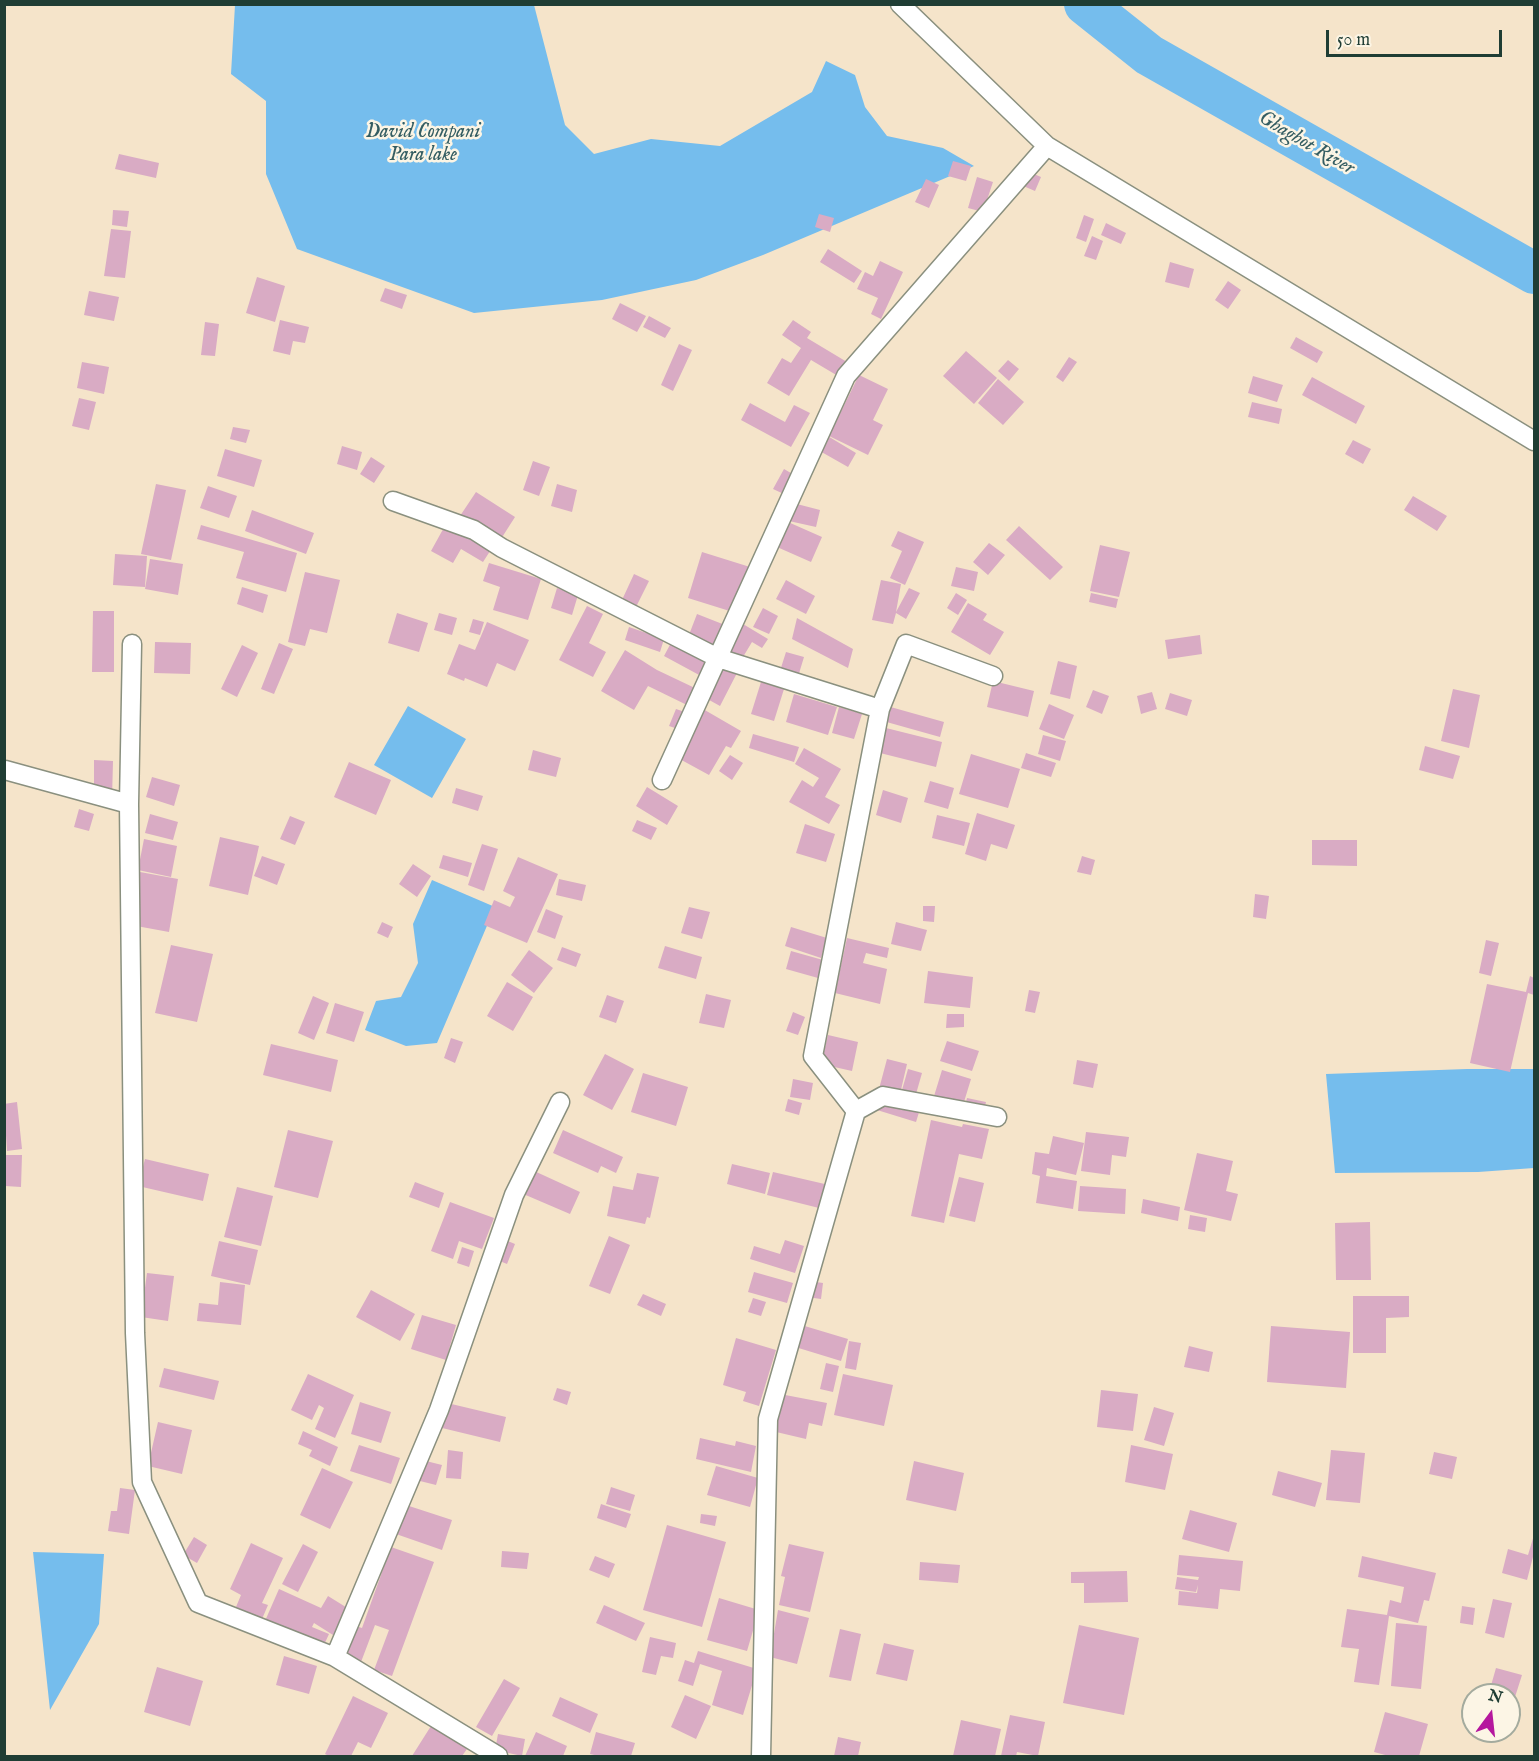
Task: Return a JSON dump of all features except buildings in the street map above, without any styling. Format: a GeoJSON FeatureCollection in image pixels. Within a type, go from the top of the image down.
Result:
{"type":"FeatureCollection","features":[{"type":"Feature","properties":{"kind":"street"},"geometry":{"type":"LineString","coordinates":[[900,4],[1047,146],[1534,441]]}},
{"type":"Feature","properties":{"kind":"street"},"geometry":{"type":"LineString","coordinates":[[662,780],[846,376],[1047,146]]}},
{"type":"Feature","properties":{"kind":"street"},"geometry":{"type":"LineString","coordinates":[[393,501],[474,530],[502,548],[718,658],[880,709]]}},
{"type":"Feature","properties":{"kind":"street"},"geometry":{"type":"LineString","coordinates":[[132,644],[129,804],[135,1333],[142,1482],[198,1603],[335,1658],[498,1756]]}},
{"type":"Feature","properties":{"kind":"street"},"geometry":{"type":"LineString","coordinates":[[856,1111],[813,1056],[880,709],[906,644],[993,676]]}},
{"type":"Feature","properties":{"kind":"street"},"geometry":{"type":"LineString","coordinates":[[5,770],[129,804]]}},
{"type":"Feature","properties":{"kind":"street"},"geometry":{"type":"LineString","coordinates":[[761,1756],[768,1419],[856,1111],[882,1096],[997,1117]]}},
{"type":"Feature","properties":{"kind":"street"},"geometry":{"type":"LineString","coordinates":[[335,1658],[439,1410],[514,1196],[560,1102]]}},
{"type":"Feature","properties":{"kind":"water","name":"David Compani Para lake"},"geometry":{"type":"Polygon","coordinates":[[[235,5],[534,5],[565,125],[594,154],[651,139],[720,146],[812,92],[826,61],[855,75],[865,107],[887,136],[943,148],[974,166],[763,255],[696,280],[602,300],[474,313],[297,249],[266,174],[266,101],[231,74],[235,5]]]}},
{"type":"Feature","properties":{"kind":"water"},"geometry":{"type":"Polygon","coordinates":[[[408,706],[466,739],[432,798],[374,765],[408,706]]]}},
{"type":"Feature","properties":{"kind":"water"},"geometry":{"type":"Polygon","coordinates":[[[432,880],[495,907],[437,1043],[406,1046],[365,1030],[376,1001],[401,997],[418,963],[413,924],[432,880]]]}},
{"type":"Feature","properties":{"kind":"water"},"geometry":{"type":"Polygon","coordinates":[[[1534,1069],[1534,1168],[1478,1172],[1335,1173],[1326,1074],[1534,1069]]]}},
{"type":"Feature","properties":{"kind":"water"},"geometry":{"type":"Polygon","coordinates":[[[33,1552],[104,1554],[99,1624],[50,1710],[33,1552]]]}},
{"type":"Feature","properties":{"kind":"waterway","name":"Ghaghot River"},"geometry":{"type":"LineString","coordinates":[[1085,4],[1149,55],[1534,273]]}}]}
